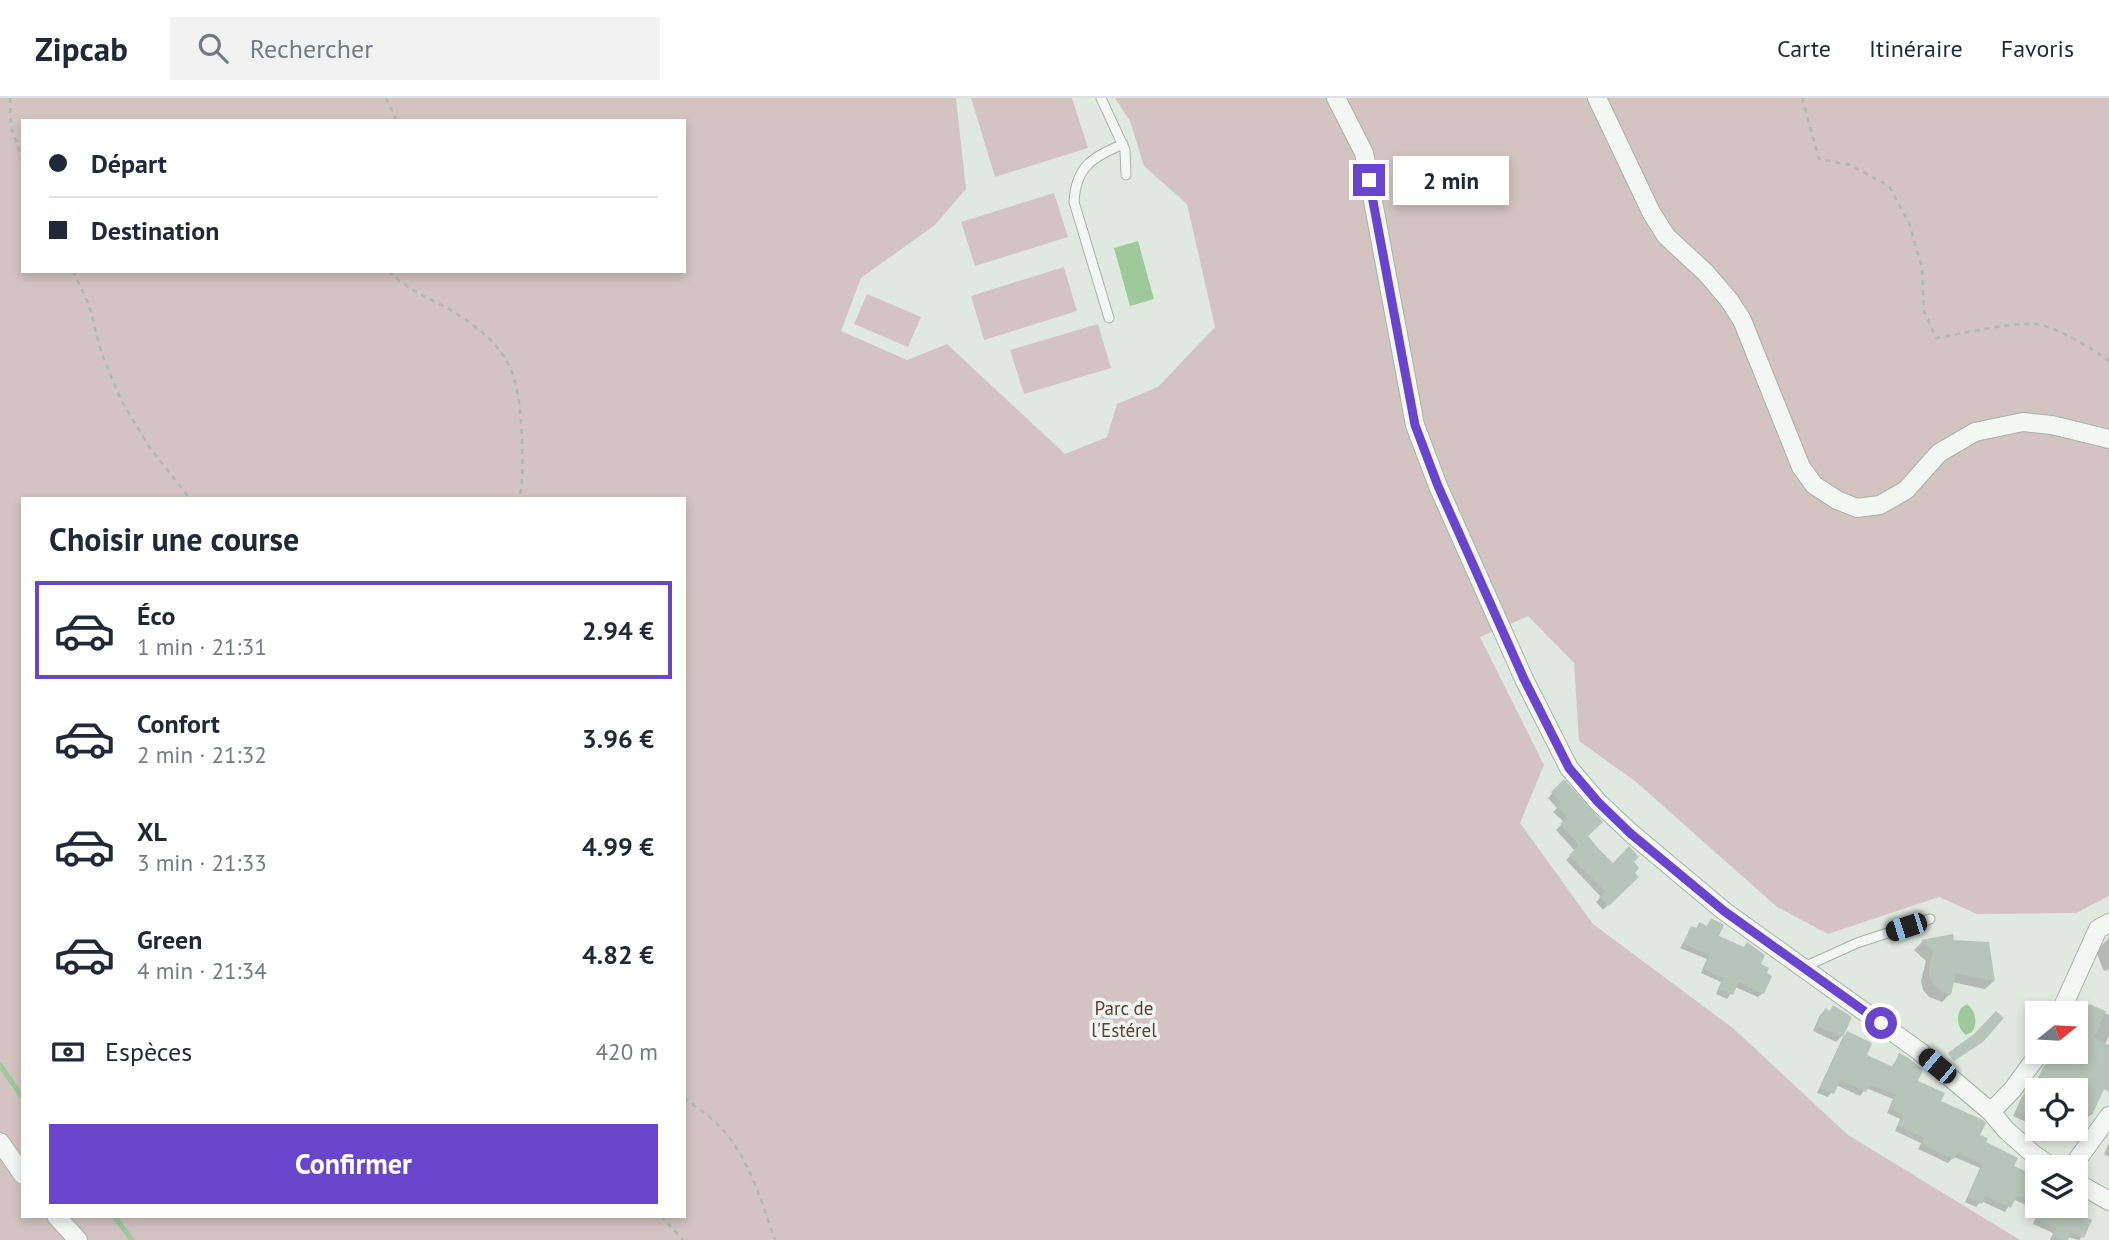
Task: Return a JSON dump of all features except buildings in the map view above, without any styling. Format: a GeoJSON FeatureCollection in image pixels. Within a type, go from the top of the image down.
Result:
{"type":"FeatureCollection","features":[{"type":"Feature","properties":{"kind":"street"},"geometry":{"type":"LineString","coordinates":[[1336,98],[1364,153],[1415,425],[1443,498],[1550,733],[1569,768],[1598,802],[1630,833],[1724,911],[1920,1051],[1991,1112],[2006,1130],[2034,1155]]}},
{"type":"Feature","properties":{"kind":"street"},"geometry":{"type":"LineString","coordinates":[[1597,98],[1651,212],[1666,236],[1706,274],[1742,320],[1801,467],[1814,485],[1836,500],[1857,508],[1881,505],[1906,490],[1939,453],[1975,432],[2023,422],[2052,425],[2109,439]]}},
{"type":"Feature","properties":{"kind":"street"},"geometry":{"type":"LineString","coordinates":[[2065,1001],[2098,929],[2109,923]]}},
{"type":"Feature","properties":{"kind":"street"},"geometry":{"type":"LineString","coordinates":[[1991,1112],[2031,1064]]}},
{"type":"Feature","properties":{"kind":"street"},"geometry":{"type":"LineString","coordinates":[[2081,1155],[2109,1116]]}},
{"type":"Feature","properties":{"kind":"street"},"geometry":{"type":"LineString","coordinates":[[0,1142],[21,1172]]}},
{"type":"Feature","properties":{"kind":"street"},"geometry":{"type":"LineString","coordinates":[[2088,1189],[2109,1201]]}},
{"type":"Feature","properties":{"kind":"street"},"geometry":{"type":"LineString","coordinates":[[58,1218],[78,1240]]}},
{"type":"Feature","properties":{"kind":"lane"},"geometry":{"type":"LineString","coordinates":[[1101,98],[1123,144],[1127,160],[1126,174]]}},
{"type":"Feature","properties":{"kind":"lane"},"geometry":{"type":"LineString","coordinates":[[1109,318],[1074,202],[1075,184],[1082,169],[1100,154],[1123,144]]}},
{"type":"Feature","properties":{"kind":"lane"},"geometry":{"type":"LineString","coordinates":[[1804,967],[1857,943],[1930,919]]}},
{"type":"Feature","properties":{"kind":"path"},"geometry":{"type":"LineString","coordinates":[[10,98],[11,127],[21,156]]}},
{"type":"Feature","properties":{"kind":"path"},"geometry":{"type":"LineString","coordinates":[[386,98],[396,119]]}},
{"type":"Feature","properties":{"kind":"path"},"geometry":{"type":"LineString","coordinates":[[1802,98],[1819,159],[1850,165],[1889,186],[1909,223],[1922,268],[1924,311],[1936,338],[2037,324],[2088,345],[2109,361]]}},
{"type":"Feature","properties":{"kind":"path"},"geometry":{"type":"LineString","coordinates":[[74,273],[89,305],[101,352],[121,400],[148,445],[188,497]]}},
{"type":"Feature","properties":{"kind":"path"},"geometry":{"type":"LineString","coordinates":[[390,273],[403,286],[455,312],[500,348],[516,378],[520,400],[523,482],[519,497]]}},
{"type":"Feature","properties":{"kind":"path"},"geometry":{"type":"LineString","coordinates":[[686,1100],[718,1125],[731,1140],[748,1168],[775,1240]]}},
{"type":"Feature","properties":{"kind":"path"},"geometry":{"type":"LineString","coordinates":[[663,1218],[683,1240]]}},
{"type":"Feature","properties":{"kind":"green space","name":"Parc de l'Estérel"},"geometry":{"type":"Polygon","coordinates":[[[0,98],[956,98],[966,189],[935,225],[861,278],[841,331],[907,360],[947,344],[1065,454],[1107,437],[1117,404],[1158,387],[1215,327],[1187,204],[1144,166],[1130,121],[1115,98],[2109,98],[2109,896],[2076,913],[1977,914],[1939,897],[1828,934],[1777,907],[1635,781],[1579,741],[1574,663],[1528,616],[1480,637],[1544,765],[1520,823],[1593,924],[1734,1029],[1848,1135],[2020,1240],[0,1240],[0,98]]]}},
{"type":"Feature","properties":{"kind":"green space"},"geometry":{"type":"Polygon","coordinates":[[[971,98],[1072,98],[1088,148],[995,177],[971,98]]]}},
{"type":"Feature","properties":{"kind":"green space"},"geometry":{"type":"Polygon","coordinates":[[[1054,193],[1068,237],[975,266],[961,222],[1054,193]]]}},
{"type":"Feature","properties":{"kind":"green space"},"geometry":{"type":"Polygon","coordinates":[[[1064,267],[1077,311],[984,340],[971,296],[1064,267]]]}},
{"type":"Feature","properties":{"kind":"green space"},"geometry":{"type":"Polygon","coordinates":[[[867,294],[921,317],[908,347],[854,324],[867,294]]]}},
{"type":"Feature","properties":{"kind":"green space"},"geometry":{"type":"Polygon","coordinates":[[[1098,324],[1111,368],[1024,394],[1010,350],[1098,324]]]}},
{"type":"Feature","properties":{"kind":"shaded area"},"geometry":{"type":"Polygon","coordinates":[[[1138,241],[1154,299],[1130,306],[1114,248],[1138,241]]]}},
{"type":"Feature","properties":{"kind":"shaded area"},"geometry":{"type":"Polygon","coordinates":[[[1967,1004],[1975,1021],[1972,1032],[1966,1035],[1959,1026],[1958,1015],[1961,1008],[1967,1004]]]}},
{"type":"Feature","properties":{"kind":"waterway"},"geometry":{"type":"LineString","coordinates":[[0,1065],[21,1095]]}},
{"type":"Feature","properties":{"kind":"waterway"},"geometry":{"type":"LineString","coordinates":[[116,1218],[132,1240]]}},
{"type":"Feature","properties":{"kind":"route"},"geometry":{"type":"LineString","coordinates":[[1369,180],[1415,425],[1438,486],[1524,679],[1569,768],[1598,802],[1630,833],[1724,911],[1881,1023]]}}]}
